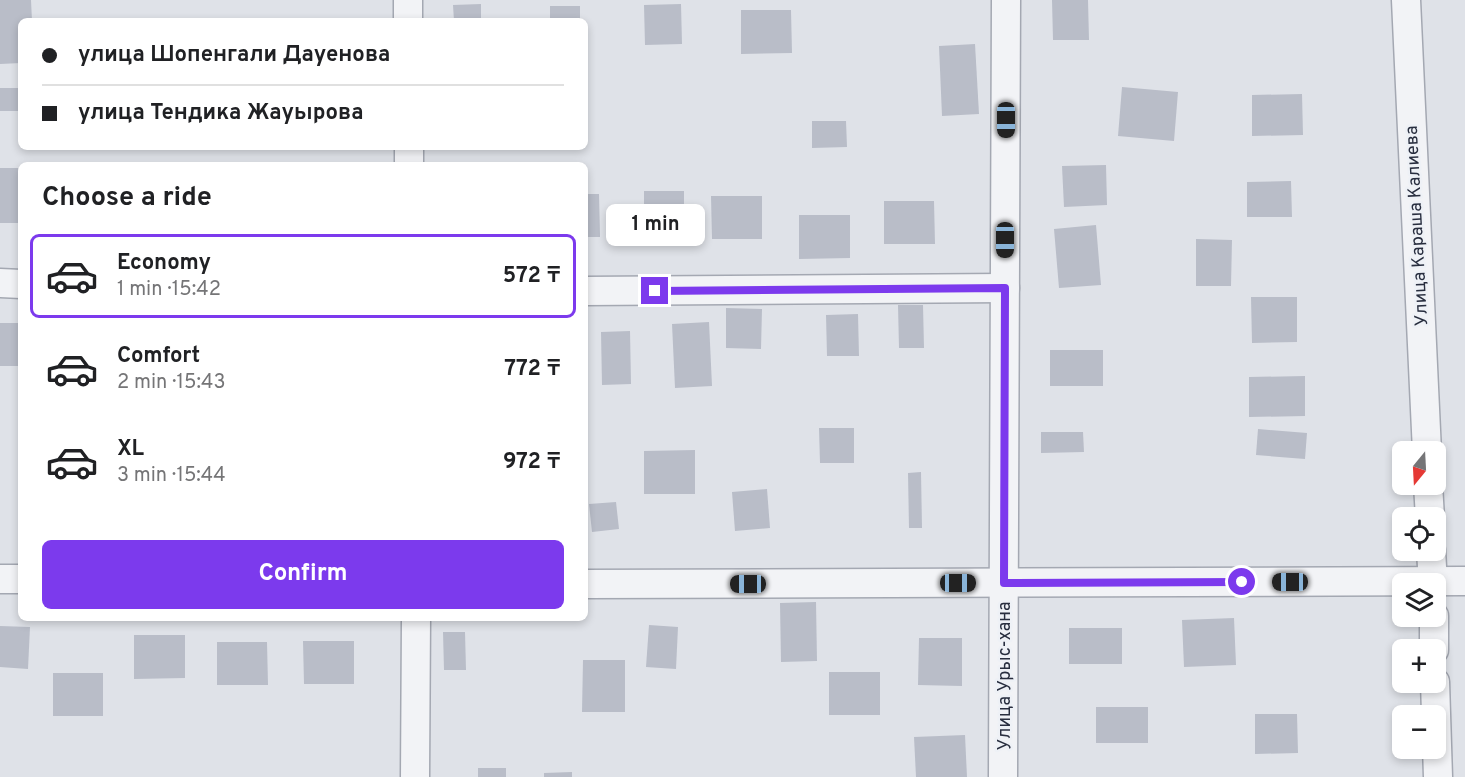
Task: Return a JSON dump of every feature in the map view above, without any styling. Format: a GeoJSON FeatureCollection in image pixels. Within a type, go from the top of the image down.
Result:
{"type":"FeatureCollection","features":[{"type":"Feature","properties":{"kind":"street"},"geometry":{"type":"LineString","coordinates":[[408,0],[408,18]]}},
{"type":"Feature","properties":{"kind":"street","name":"Улица Урыс-хана"},"geometry":{"type":"LineString","coordinates":[[1003,777],[1006,0]]}},
{"type":"Feature","properties":{"kind":"street","name":"Улица Караша Калиева"},"geometry":{"type":"LineString","coordinates":[[1406,0],[1426,441]]}},
{"type":"Feature","properties":{"kind":"street"},"geometry":{"type":"LineString","coordinates":[[0,283],[18,284]]}},
{"type":"Feature","properties":{"kind":"street"},"geometry":{"type":"LineString","coordinates":[[588,291],[1005,288]]}},
{"type":"Feature","properties":{"kind":"street"},"geometry":{"type":"LineString","coordinates":[[0,579],[18,579]]}},
{"type":"Feature","properties":{"kind":"street"},"geometry":{"type":"LineString","coordinates":[[1446,582],[1465,581]]}},
{"type":"Feature","properties":{"kind":"street"},"geometry":{"type":"LineString","coordinates":[[588,584],[1392,582]]}},
{"type":"Feature","properties":{"kind":"street"},"geometry":{"type":"LineString","coordinates":[[415,777],[416,621]]}},
{"type":"Feature","properties":{"kind":"street"},"geometry":{"type":"LineString","coordinates":[[1435,693],[1438,777]]}},
{"type":"Feature","properties":{"kind":"building"},"geometry":{"type":"Polygon","coordinates":[[[0,0],[31,0],[32,18],[18,18],[18,63],[0,64],[0,0]]]}},
{"type":"Feature","properties":{"kind":"building"},"geometry":{"type":"Polygon","coordinates":[[[1052,0],[1088,0],[1089,40],[1053,40],[1052,0]]]}},
{"type":"Feature","properties":{"kind":"building"},"geometry":{"type":"Polygon","coordinates":[[[481,4],[481,18],[454,18],[453,5],[481,4]]]}},
{"type":"Feature","properties":{"kind":"building"},"geometry":{"type":"Polygon","coordinates":[[[681,4],[682,44],[645,45],[644,5],[681,4]]]}},
{"type":"Feature","properties":{"kind":"building"},"geometry":{"type":"Polygon","coordinates":[[[550,6],[580,6],[580,18],[550,18],[550,6]]]}},
{"type":"Feature","properties":{"kind":"building"},"geometry":{"type":"Polygon","coordinates":[[[741,10],[791,10],[792,53],[741,54],[741,10]]]}},
{"type":"Feature","properties":{"kind":"building"},"geometry":{"type":"Polygon","coordinates":[[[975,44],[979,114],[942,116],[939,46],[975,44]]]}},
{"type":"Feature","properties":{"kind":"building"},"geometry":{"type":"Polygon","coordinates":[[[1122,87],[1178,92],[1174,141],[1118,136],[1122,87]]]}},
{"type":"Feature","properties":{"kind":"building"},"geometry":{"type":"Polygon","coordinates":[[[0,88],[18,88],[18,111],[0,111],[0,88]]]}},
{"type":"Feature","properties":{"kind":"building"},"geometry":{"type":"Polygon","coordinates":[[[1302,94],[1303,135],[1252,136],[1252,95],[1302,94]]]}},
{"type":"Feature","properties":{"kind":"building"},"geometry":{"type":"Polygon","coordinates":[[[812,121],[846,121],[847,147],[812,148],[812,121]]]}},
{"type":"Feature","properties":{"kind":"building"},"geometry":{"type":"Polygon","coordinates":[[[1106,165],[1107,205],[1064,207],[1062,166],[1106,165]]]}},
{"type":"Feature","properties":{"kind":"building"},"geometry":{"type":"Polygon","coordinates":[[[0,168],[18,168],[18,223],[0,223],[0,168]]]}},
{"type":"Feature","properties":{"kind":"building"},"geometry":{"type":"Polygon","coordinates":[[[1291,181],[1292,217],[1247,217],[1247,182],[1291,181]]]}},
{"type":"Feature","properties":{"kind":"building"},"geometry":{"type":"Polygon","coordinates":[[[644,191],[684,191],[684,221],[644,220],[644,191]]]}},
{"type":"Feature","properties":{"kind":"building"},"geometry":{"type":"Polygon","coordinates":[[[588,194],[599,194],[600,237],[588,237],[588,194]]]}},
{"type":"Feature","properties":{"kind":"building"},"geometry":{"type":"Polygon","coordinates":[[[711,196],[762,196],[762,239],[712,239],[711,196]]]}},
{"type":"Feature","properties":{"kind":"building"},"geometry":{"type":"Polygon","coordinates":[[[884,201],[934,201],[935,244],[884,244],[884,201]]]}},
{"type":"Feature","properties":{"kind":"building"},"geometry":{"type":"Polygon","coordinates":[[[799,215],[850,215],[850,258],[799,259],[799,215]]]}},
{"type":"Feature","properties":{"kind":"building"},"geometry":{"type":"Polygon","coordinates":[[[1096,225],[1101,285],[1059,288],[1054,229],[1096,225]]]}},
{"type":"Feature","properties":{"kind":"building"},"geometry":{"type":"Polygon","coordinates":[[[1196,239],[1232,240],[1231,286],[1196,286],[1196,239]]]}},
{"type":"Feature","properties":{"kind":"building"},"geometry":{"type":"Polygon","coordinates":[[[1251,297],[1297,297],[1297,342],[1252,343],[1251,297]]]}},
{"type":"Feature","properties":{"kind":"building"},"geometry":{"type":"Polygon","coordinates":[[[898,305],[923,305],[924,348],[899,348],[898,305]]]}},
{"type":"Feature","properties":{"kind":"building"},"geometry":{"type":"Polygon","coordinates":[[[726,308],[762,309],[761,349],[726,348],[726,308]]]}},
{"type":"Feature","properties":{"kind":"building"},"geometry":{"type":"Polygon","coordinates":[[[858,314],[859,356],[827,356],[826,315],[858,314]]]}},
{"type":"Feature","properties":{"kind":"building"},"geometry":{"type":"Polygon","coordinates":[[[709,322],[712,386],[675,388],[672,324],[709,322]]]}},
{"type":"Feature","properties":{"kind":"building"},"geometry":{"type":"Polygon","coordinates":[[[0,323],[18,323],[18,366],[0,366],[0,323]]]}},
{"type":"Feature","properties":{"kind":"building"},"geometry":{"type":"Polygon","coordinates":[[[630,331],[631,384],[602,385],[601,332],[630,331]]]}},
{"type":"Feature","properties":{"kind":"building"},"geometry":{"type":"Polygon","coordinates":[[[1050,350],[1103,350],[1103,386],[1050,386],[1050,350]]]}},
{"type":"Feature","properties":{"kind":"building"},"geometry":{"type":"Polygon","coordinates":[[[1305,376],[1305,416],[1249,417],[1249,377],[1305,376]]]}},
{"type":"Feature","properties":{"kind":"building"},"geometry":{"type":"Polygon","coordinates":[[[819,428],[854,428],[854,463],[820,463],[819,428]]]}},
{"type":"Feature","properties":{"kind":"building"},"geometry":{"type":"Polygon","coordinates":[[[1258,429],[1307,433],[1305,459],[1256,455],[1258,429]]]}},
{"type":"Feature","properties":{"kind":"building"},"geometry":{"type":"Polygon","coordinates":[[[1041,432],[1083,432],[1084,452],[1041,453],[1041,432]]]}},
{"type":"Feature","properties":{"kind":"building"},"geometry":{"type":"Polygon","coordinates":[[[695,450],[695,494],[644,494],[644,451],[695,450]]]}},
{"type":"Feature","properties":{"kind":"building"},"geometry":{"type":"Polygon","coordinates":[[[921,472],[922,528],[909,528],[908,473],[921,472]]]}},
{"type":"Feature","properties":{"kind":"building"},"geometry":{"type":"Polygon","coordinates":[[[767,489],[770,528],[735,531],[732,492],[767,489]]]}},
{"type":"Feature","properties":{"kind":"building"},"geometry":{"type":"Polygon","coordinates":[[[616,502],[619,529],[592,532],[589,504],[616,502]]]}},
{"type":"Feature","properties":{"kind":"building"},"geometry":{"type":"Polygon","coordinates":[[[816,602],[817,661],[781,662],[780,603],[816,602]]]}},
{"type":"Feature","properties":{"kind":"building"},"geometry":{"type":"Polygon","coordinates":[[[1234,618],[1236,665],[1184,667],[1182,620],[1234,618]]]}},
{"type":"Feature","properties":{"kind":"building"},"geometry":{"type":"Polygon","coordinates":[[[649,625],[678,627],[676,669],[646,667],[649,625]]]}},
{"type":"Feature","properties":{"kind":"building"},"geometry":{"type":"Polygon","coordinates":[[[0,626],[30,627],[28,669],[0,667],[0,626]]]}},
{"type":"Feature","properties":{"kind":"building"},"geometry":{"type":"Polygon","coordinates":[[[1069,628],[1122,628],[1122,664],[1069,664],[1069,628]]]}},
{"type":"Feature","properties":{"kind":"building"},"geometry":{"type":"Polygon","coordinates":[[[443,632],[465,632],[466,670],[444,670],[443,632]]]}},
{"type":"Feature","properties":{"kind":"building"},"geometry":{"type":"Polygon","coordinates":[[[134,635],[185,635],[185,678],[134,679],[134,635]]]}},
{"type":"Feature","properties":{"kind":"building"},"geometry":{"type":"Polygon","coordinates":[[[919,638],[962,638],[962,686],[918,685],[919,638]]]}},
{"type":"Feature","properties":{"kind":"building"},"geometry":{"type":"Polygon","coordinates":[[[303,641],[354,641],[354,684],[304,684],[303,641]]]}},
{"type":"Feature","properties":{"kind":"building"},"geometry":{"type":"Polygon","coordinates":[[[217,642],[267,642],[268,685],[217,685],[217,642]]]}},
{"type":"Feature","properties":{"kind":"building"},"geometry":{"type":"Polygon","coordinates":[[[583,660],[625,660],[625,712],[582,712],[583,660]]]}},
{"type":"Feature","properties":{"kind":"building"},"geometry":{"type":"Polygon","coordinates":[[[829,672],[880,672],[880,715],[829,715],[829,672]]]}},
{"type":"Feature","properties":{"kind":"building"},"geometry":{"type":"Polygon","coordinates":[[[53,673],[103,673],[103,716],[53,716],[53,673]]]}},
{"type":"Feature","properties":{"kind":"building"},"geometry":{"type":"Polygon","coordinates":[[[1096,707],[1148,707],[1148,743],[1096,743],[1096,707]]]}},
{"type":"Feature","properties":{"kind":"building"},"geometry":{"type":"Polygon","coordinates":[[[1255,714],[1297,714],[1298,753],[1255,754],[1255,714]]]}},
{"type":"Feature","properties":{"kind":"building"},"geometry":{"type":"Polygon","coordinates":[[[965,735],[967,777],[916,777],[914,737],[965,735]]]}},
{"type":"Feature","properties":{"kind":"building"},"geometry":{"type":"Polygon","coordinates":[[[478,768],[506,768],[506,777],[478,777],[478,768]]]}},
{"type":"Feature","properties":{"kind":"building"},"geometry":{"type":"Polygon","coordinates":[[[572,772],[572,777],[544,777],[544,773],[572,772]]]}},
{"type":"Feature","properties":{"kind":"route"},"geometry":{"type":"LineString","coordinates":[[655,291],[1005,288],[1004,583],[1242,582]]}}]}
